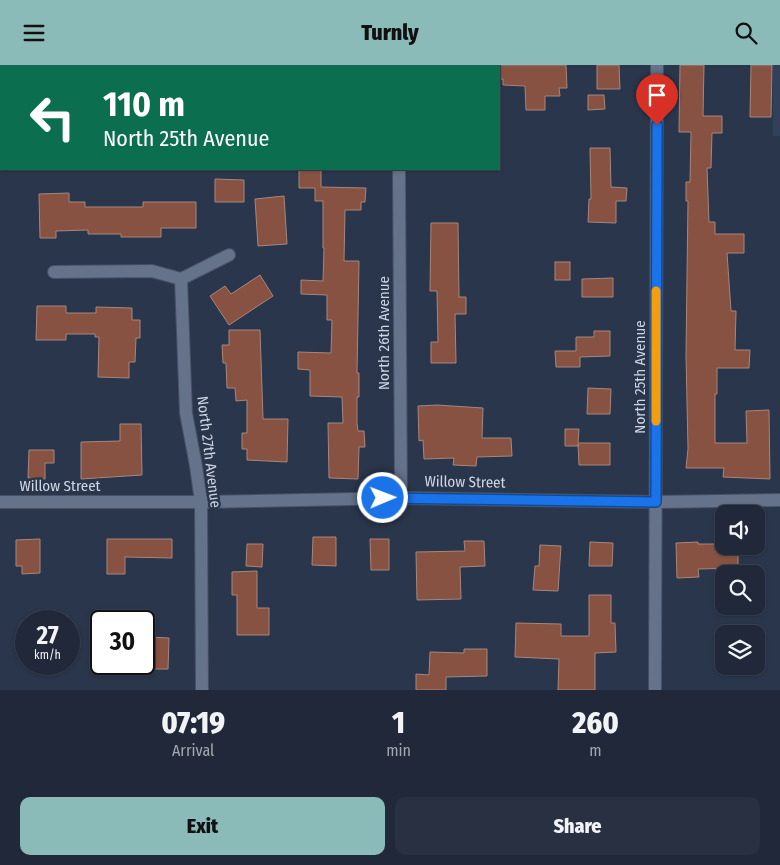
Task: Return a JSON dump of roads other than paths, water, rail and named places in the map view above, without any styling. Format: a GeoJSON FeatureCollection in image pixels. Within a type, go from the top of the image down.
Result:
{"type":"FeatureCollection","features":[{"type":"Feature","properties":{"kind":"street","name":"North 25th Avenue"},"geometry":{"type":"LineString","coordinates":[[655,690],[657,65]]}},
{"type":"Feature","properties":{"kind":"street","name":"North 26th Avenue"},"geometry":{"type":"LineString","coordinates":[[399,170],[401,498]]}},
{"type":"Feature","properties":{"kind":"street"},"geometry":{"type":"LineString","coordinates":[[54,272],[152,271],[181,279],[228,255]]}},
{"type":"Feature","properties":{"kind":"street","name":"North 27th Avenue"},"geometry":{"type":"LineString","coordinates":[[181,279],[186,413],[201,502],[202,690]]}},
{"type":"Feature","properties":{"kind":"street","name":"Willow Street"},"geometry":{"type":"LineString","coordinates":[[0,502],[201,502],[401,498],[656,502],[780,500]]}}]}
